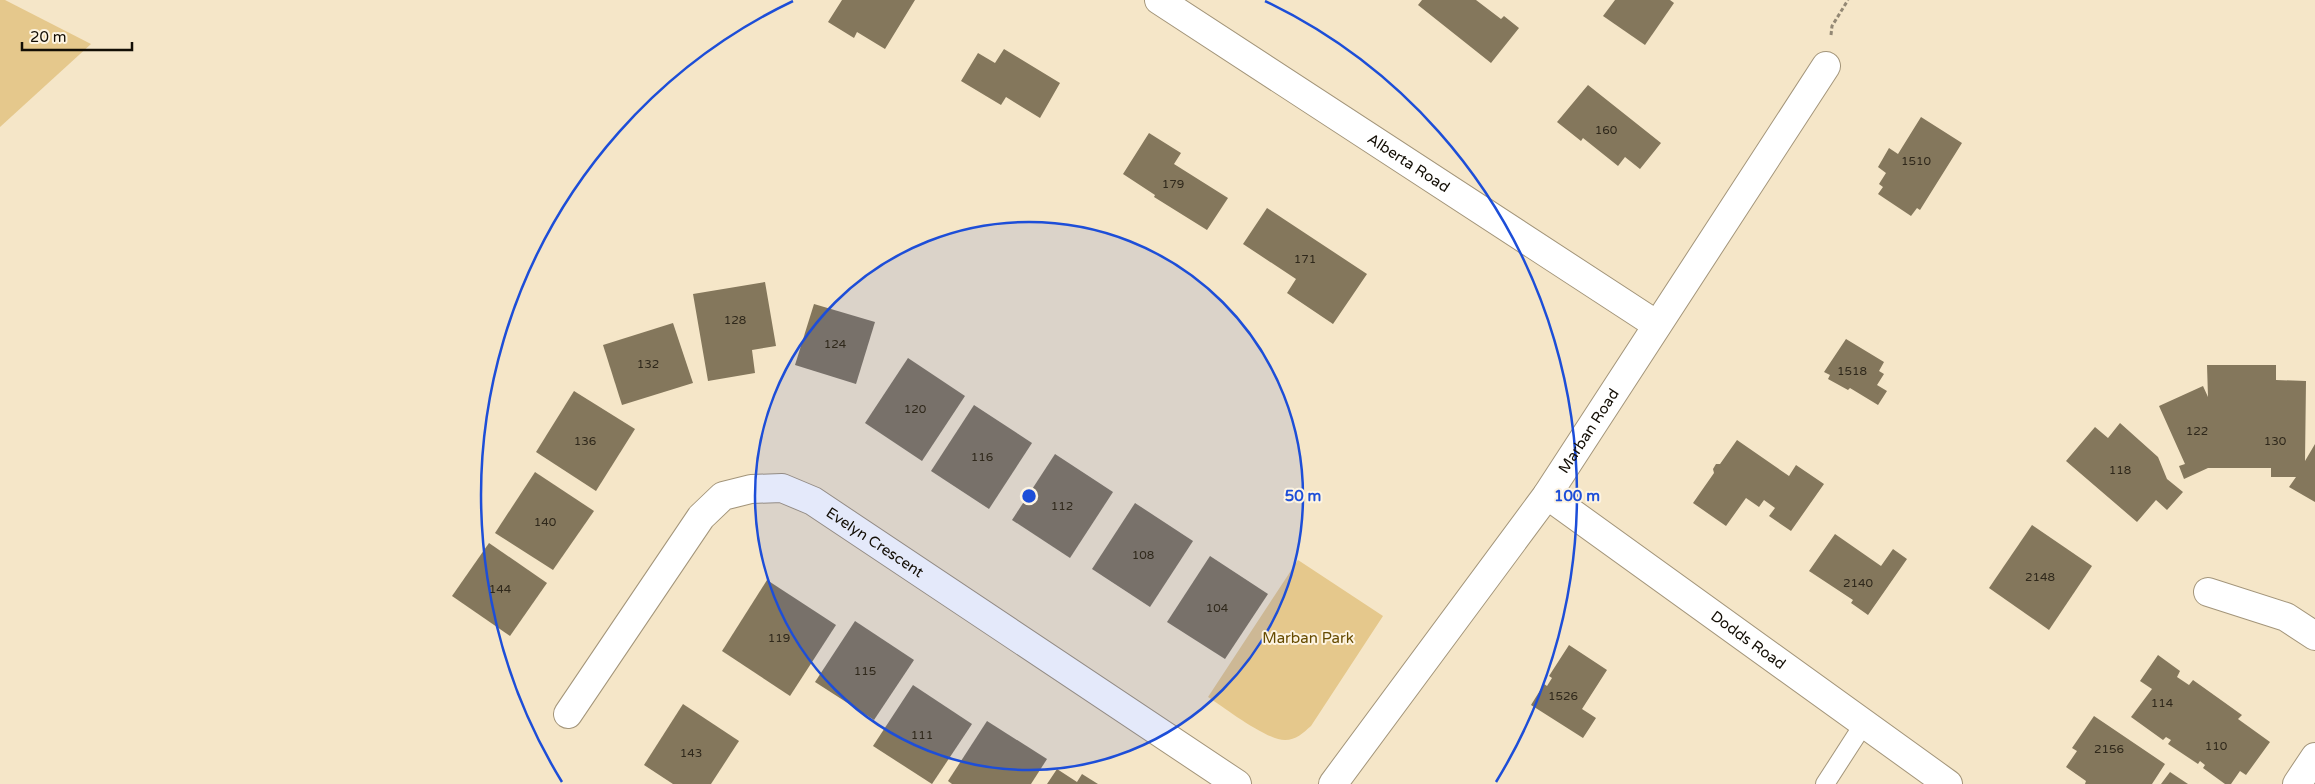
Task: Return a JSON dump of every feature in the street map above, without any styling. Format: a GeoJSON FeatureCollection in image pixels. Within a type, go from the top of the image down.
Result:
{"type":"FeatureCollection","features":[{"type":"Feature","properties":{"kind":"street","name":"Alberta Road"},"geometry":{"type":"LineString","coordinates":[[1159,0],[1657,324]]}},
{"type":"Feature","properties":{"kind":"street","name":"Marban Road"},"geometry":{"type":"LineString","coordinates":[[1333,784],[1547,495],[1826,66]]}},
{"type":"Feature","properties":{"kind":"street","name":"Evelyn Crescent"},"geometry":{"type":"LineString","coordinates":[[568,714],[700,516],[723,496],[751,489],[782,488],[814,501],[1237,784]]}},
{"type":"Feature","properties":{"kind":"street","name":"Dodds Road"},"geometry":{"type":"LineString","coordinates":[[1547,495],[1865,722],[1948,784]]}},
{"type":"Feature","properties":{"kind":"street"},"geometry":{"type":"LineString","coordinates":[[2208,592],[2286,617],[2315,636]]}},
{"type":"Feature","properties":{"kind":"street"},"geometry":{"type":"LineString","coordinates":[[2297,784],[2315,757]]}},
{"type":"Feature","properties":{"kind":"lane"},"geometry":{"type":"LineString","coordinates":[[1825,784],[1865,722]]}},
{"type":"Feature","properties":{"kind":"green space"},"geometry":{"type":"Polygon","coordinates":[[[0,0],[5,0],[91,44],[0,127],[0,0]]]}},
{"type":"Feature","properties":{"kind":"green space","name":"Marban Park"},"geometry":{"type":"Polygon","coordinates":[[[1298,560],[1383,616],[1311,726],[1302,734],[1285,740],[1267,735],[1208,697],[1298,560]]]}},
{"type":"Feature","properties":{"kind":"building"},"geometry":{"type":"Polygon","coordinates":[[[842,0],[915,0],[885,49],[857,32],[854,38],[828,22],[842,0]]]}},
{"type":"Feature","properties":{"kind":"building"},"geometry":{"type":"Polygon","coordinates":[[[1422,0],[1476,0],[1501,19],[1504,16],[1519,28],[1491,63],[1418,5],[1422,0]]]}},
{"type":"Feature","properties":{"kind":"building"},"geometry":{"type":"Polygon","coordinates":[[[1615,0],[1670,0],[1674,3],[1645,45],[1603,16],[1615,0]]]}},
{"type":"Feature","properties":{"kind":"building"},"geometry":{"type":"Polygon","coordinates":[[[1004,49],[1060,83],[1040,118],[1006,97],[1001,105],[961,81],[978,53],[995,63],[1004,49]]]}},
{"type":"Feature","properties":{"kind":"building"},"geometry":{"type":"Polygon","coordinates":[[[1588,85],[1661,143],[1640,169],[1625,157],[1618,166],[1583,138],[1581,141],[1557,122],[1588,85]]]}},
{"type":"Feature","properties":{"kind":"building"},"geometry":{"type":"Polygon","coordinates":[[[1921,117],[1962,143],[1920,210],[1917,208],[1911,216],[1878,194],[1883,187],[1879,184],[1886,173],[1878,167],[1889,148],[1898,154],[1921,117]]]}},
{"type":"Feature","properties":{"kind":"building"},"geometry":{"type":"Polygon","coordinates":[[[1149,133],[1181,153],[1174,164],[1228,198],[1207,230],[1154,197],[1155,195],[1123,174],[1149,133]]]}},
{"type":"Feature","properties":{"kind":"building"},"geometry":{"type":"Polygon","coordinates":[[[1267,208],[1367,274],[1333,324],[1287,293],[1296,279],[1243,244],[1267,208]]]}},
{"type":"Feature","properties":{"kind":"building"},"geometry":{"type":"Polygon","coordinates":[[[765,282],[776,346],[752,350],[755,373],[708,381],[693,294],[765,282]]]}},
{"type":"Feature","properties":{"kind":"building"},"geometry":{"type":"Polygon","coordinates":[[[814,304],[875,322],[856,384],[795,365],[814,304]]]}},
{"type":"Feature","properties":{"kind":"building"},"geometry":{"type":"Polygon","coordinates":[[[673,323],[693,383],[622,405],[603,345],[673,323]]]}},
{"type":"Feature","properties":{"kind":"building"},"geometry":{"type":"Polygon","coordinates":[[[1846,339],[1884,362],[1879,371],[1884,374],[1877,385],[1887,391],[1878,405],[1850,388],[1848,390],[1828,379],[1830,375],[1824,372],[1846,339]]]}},
{"type":"Feature","properties":{"kind":"building"},"geometry":{"type":"Polygon","coordinates":[[[908,358],[965,396],[922,461],[865,423],[908,358]]]}},
{"type":"Feature","properties":{"kind":"building"},"geometry":{"type":"Polygon","coordinates":[[[2207,365],[2276,365],[2276,380],[2306,381],[2305,461],[2315,444],[2315,502],[2289,487],[2296,477],[2271,477],[2271,468],[2208,468],[2184,479],[2179,466],[2185,464],[2159,406],[2203,386],[2208,397],[2207,365]]]}},
{"type":"Feature","properties":{"kind":"building"},"geometry":{"type":"Polygon","coordinates":[[[574,391],[635,429],[596,491],[536,452],[574,391]]]}},
{"type":"Feature","properties":{"kind":"building"},"geometry":{"type":"Polygon","coordinates":[[[974,405],[1032,443],[989,509],[931,471],[974,405]]]}},
{"type":"Feature","properties":{"kind":"building"},"geometry":{"type":"Polygon","coordinates":[[[2120,423],[2158,457],[2167,479],[2183,492],[2167,510],[2156,500],[2137,522],[2066,461],[2095,427],[2108,438],[2120,423]]]}},
{"type":"Feature","properties":{"kind":"building"},"geometry":{"type":"Polygon","coordinates":[[[1737,440],[1789,476],[1796,465],[1824,484],[1791,531],[1769,516],[1775,508],[1764,500],[1759,507],[1746,498],[1726,526],[1693,503],[1714,473],[1713,469],[1716,464],[1720,464],[1737,440]]]}},
{"type":"Feature","properties":{"kind":"building"},"geometry":{"type":"Polygon","coordinates":[[[1055,454],[1113,492],[1070,558],[1012,520],[1055,454]]]}},
{"type":"Feature","properties":{"kind":"building"},"geometry":{"type":"Polygon","coordinates":[[[535,472],[594,511],[553,570],[495,533],[535,472]]]}},
{"type":"Feature","properties":{"kind":"building"},"geometry":{"type":"Polygon","coordinates":[[[1135,503],[1193,541],[1150,607],[1092,569],[1135,503]]]}},
{"type":"Feature","properties":{"kind":"building"},"geometry":{"type":"Polygon","coordinates":[[[2032,525],[2092,566],[2049,630],[1989,588],[2032,525]]]}},
{"type":"Feature","properties":{"kind":"building"},"geometry":{"type":"Polygon","coordinates":[[[1835,534],[1881,566],[1893,549],[1907,559],[1868,615],[1851,603],[1853,600],[1809,571],[1835,534]]]}},
{"type":"Feature","properties":{"kind":"building"},"geometry":{"type":"Polygon","coordinates":[[[489,543],[547,583],[510,636],[452,596],[489,543]]]}},
{"type":"Feature","properties":{"kind":"building"},"geometry":{"type":"Polygon","coordinates":[[[1210,556],[1268,594],[1225,659],[1167,622],[1210,556]]]}},
{"type":"Feature","properties":{"kind":"building"},"geometry":{"type":"Polygon","coordinates":[[[767,580],[836,625],[790,696],[722,651],[767,580]]]}},
{"type":"Feature","properties":{"kind":"building"},"geometry":{"type":"Polygon","coordinates":[[[855,621],[914,660],[874,720],[815,682],[855,621]]]}},
{"type":"Feature","properties":{"kind":"building"},"geometry":{"type":"Polygon","coordinates":[[[1569,645],[1607,670],[1582,709],[1596,718],[1583,738],[1531,705],[1544,684],[1547,686],[1552,678],[1549,676],[1569,645]]]}},
{"type":"Feature","properties":{"kind":"building"},"geometry":{"type":"Polygon","coordinates":[[[2158,655],[2180,671],[2177,677],[2189,685],[2193,680],[2242,715],[2238,719],[2270,742],[2246,775],[2240,771],[2231,784],[2225,784],[2203,768],[2205,765],[2200,761],[2198,764],[2168,744],[2171,740],[2166,737],[2163,740],[2131,717],[2152,689],[2140,681],[2158,655]]]}},
{"type":"Feature","properties":{"kind":"building"},"geometry":{"type":"Polygon","coordinates":[[[913,685],[972,724],[932,784],[873,746],[913,685]]]}},
{"type":"Feature","properties":{"kind":"building"},"geometry":{"type":"Polygon","coordinates":[[[683,704],[739,741],[711,784],[673,784],[644,765],[683,704]]]}},
{"type":"Feature","properties":{"kind":"building"},"geometry":{"type":"Polygon","coordinates":[[[2094,716],[2165,764],[2152,784],[2085,784],[2086,781],[2066,767],[2077,751],[2072,748],[2094,716]]]}},
{"type":"Feature","properties":{"kind":"building"},"geometry":{"type":"Polygon","coordinates":[[[987,721],[1047,759],[1031,784],[952,784],[948,781],[987,721]]]}},
{"type":"Feature","properties":{"kind":"building"},"geometry":{"type":"Polygon","coordinates":[[[1057,769],[1077,782],[1082,774],[1098,784],[1047,784],[1057,769]]]}},
{"type":"Feature","properties":{"kind":"building"},"geometry":{"type":"Polygon","coordinates":[[[2170,772],[2188,784],[2161,784],[2170,772]]]}}]}
